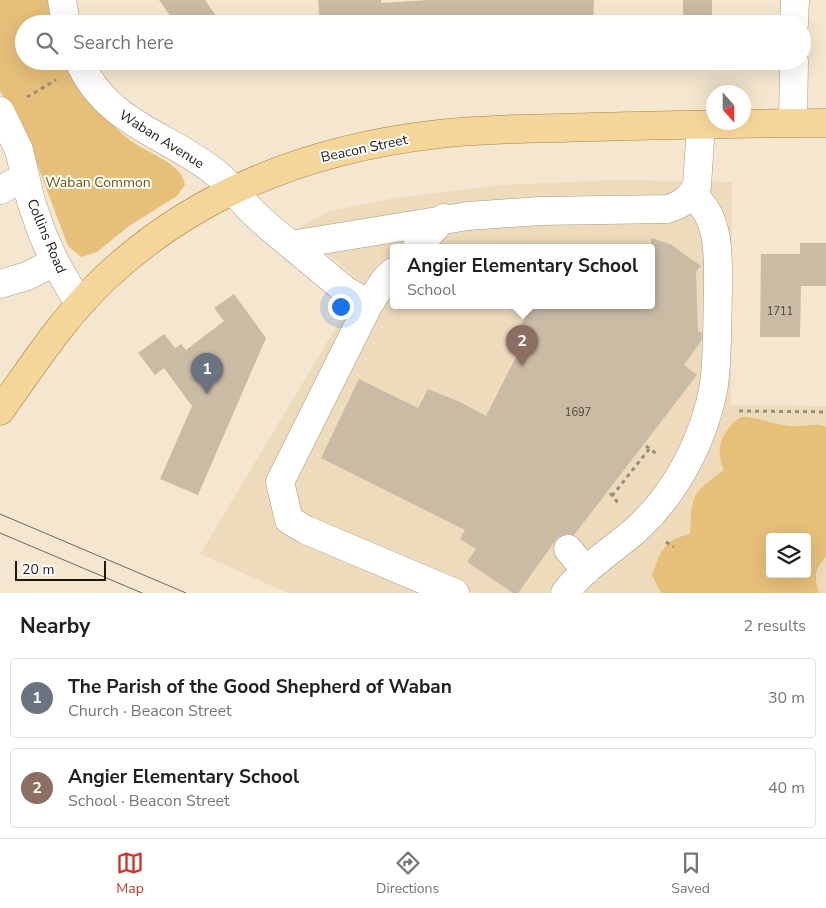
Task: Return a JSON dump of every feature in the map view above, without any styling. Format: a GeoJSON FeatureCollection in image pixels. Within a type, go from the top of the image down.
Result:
{"type":"FeatureCollection","features":[{"type":"Feature","properties":{"kind":"main road","name":"Beacon Street"},"geometry":{"type":"LineString","coordinates":[[0,411],[79,304],[105,278],[148,242],[194,210],[233,188],[277,170],[325,155],[383,142],[439,134],[701,125],[826,123]]}},
{"type":"Feature","properties":{"kind":"street"},"geometry":{"type":"LineString","coordinates":[[62,0],[64,15]]}},
{"type":"Feature","properties":{"kind":"street"},"geometry":{"type":"LineString","coordinates":[[794,15],[795,0]]}},
{"type":"Feature","properties":{"kind":"street","name":"Waban Avenue"},"geometry":{"type":"LineString","coordinates":[[84,70],[94,88],[114,109],[147,132],[209,168],[233,188],[260,220],[345,290],[369,304]]}},
{"type":"Feature","properties":{"kind":"street"},"geometry":{"type":"LineString","coordinates":[[793,123],[794,70]]}},
{"type":"Feature","properties":{"kind":"street","name":"Collins Road"},"geometry":{"type":"LineString","coordinates":[[12,105],[19,150],[33,208],[55,262],[79,304]]}},
{"type":"Feature","properties":{"kind":"street"},"geometry":{"type":"LineString","coordinates":[[291,245],[444,218],[540,210],[667,209],[685,202],[692,195],[698,182],[701,125]]}},
{"type":"Feature","properties":{"kind":"street"},"geometry":{"type":"LineString","coordinates":[[0,190],[25,177]]}},
{"type":"Feature","properties":{"kind":"street"},"geometry":{"type":"LineString","coordinates":[[566,593],[586,572],[639,527],[670,491],[690,457],[710,401],[716,358],[717,248],[712,220],[700,201],[692,195]]}},
{"type":"Feature","properties":{"kind":"street"},"geometry":{"type":"LineString","coordinates":[[420,244],[444,218]]}},
{"type":"Feature","properties":{"kind":"street"},"geometry":{"type":"LineString","coordinates":[[0,284],[27,276],[55,262]]}},
{"type":"Feature","properties":{"kind":"street"},"geometry":{"type":"LineString","coordinates":[[390,275],[369,304],[280,482],[282,499],[289,520],[306,530],[456,593]]}},
{"type":"Feature","properties":{"kind":"street"},"geometry":{"type":"LineString","coordinates":[[568,549],[586,572]]}},
{"type":"Feature","properties":{"kind":"path"},"geometry":{"type":"LineString","coordinates":[[12,105],[57,80]]}},
{"type":"Feature","properties":{"kind":"path"},"geometry":{"type":"LineString","coordinates":[[710,401],[728,411],[813,410],[826,412]]}},
{"type":"Feature","properties":{"kind":"path"},"geometry":{"type":"LineString","coordinates":[[612,496],[650,448]]}},
{"type":"Feature","properties":{"kind":"shaded area"},"geometry":{"type":"Polygon","coordinates":[[[613,180],[732,182],[731,405],[826,406],[826,593],[288,593],[200,554],[336,327],[367,288],[298,228],[330,211],[395,198],[501,185],[613,180]]]}},
{"type":"Feature","properties":{"kind":"green space","name":"Waban Common"},"geometry":{"type":"Polygon","coordinates":[[[0,0],[51,0],[54,15],[15,15],[15,70],[73,70],[105,117],[125,136],[178,171],[185,185],[177,196],[129,226],[97,252],[81,257],[68,246],[22,124],[0,91],[0,0]]]}},
{"type":"Feature","properties":{"kind":"green space"},"geometry":{"type":"Polygon","coordinates":[[[741,417],[788,426],[818,425],[826,427],[826,557],[819,565],[816,574],[819,593],[661,593],[652,575],[658,559],[669,543],[681,536],[690,534],[695,496],[705,484],[724,470],[721,462],[720,447],[729,428],[741,417]]]}},
{"type":"Feature","properties":{"kind":"building"},"geometry":{"type":"Polygon","coordinates":[[[159,0],[205,0],[215,15],[170,15],[159,0]]]}},
{"type":"Feature","properties":{"kind":"building"},"geometry":{"type":"Polygon","coordinates":[[[318,0],[381,0],[381,3],[428,0],[594,0],[593,15],[319,15],[318,0]]]}},
{"type":"Feature","properties":{"kind":"building"},"geometry":{"type":"Polygon","coordinates":[[[683,0],[712,0],[712,15],[683,15],[683,0]]]}},
{"type":"Feature","properties":{"kind":"building"},"geometry":{"type":"Polygon","coordinates":[[[651,238],[670,244],[701,266],[696,272],[698,331],[702,333],[701,341],[684,365],[697,375],[574,535],[566,534],[558,537],[518,593],[513,593],[467,562],[476,549],[460,539],[465,530],[321,458],[359,379],[418,408],[428,389],[460,402],[486,416],[523,343],[515,336],[529,309],[655,309],[655,244],[651,244],[651,238]]]}},
{"type":"Feature","properties":{"kind":"building"},"geometry":{"type":"Polygon","coordinates":[[[800,243],[826,243],[826,286],[801,286],[800,337],[760,337],[761,254],[800,254],[800,243]]]}},
{"type":"Feature","properties":{"kind":"building"},"geometry":{"type":"Polygon","coordinates":[[[234,294],[266,338],[198,495],[160,479],[192,406],[164,368],[155,375],[138,353],[164,334],[175,348],[181,344],[186,350],[224,321],[214,308],[234,294]]]}},
{"type":"Feature","properties":{"kind":"tram line"},"geometry":{"type":"LineString","coordinates":[[0,514],[186,593]]}},
{"type":"Feature","properties":{"kind":"tram line"},"geometry":{"type":"LineString","coordinates":[[0,533],[142,593]]}},
{"type":"Feature","properties":{"kind":"place","name":"Angier Elementary School"},"geometry":{"type":"Point","coordinates":[522,366]}},
{"type":"Feature","properties":{"kind":"place","name":"The Parish of the Good Shepherd of Waban"},"geometry":{"type":"Point","coordinates":[207,394]}}]}
